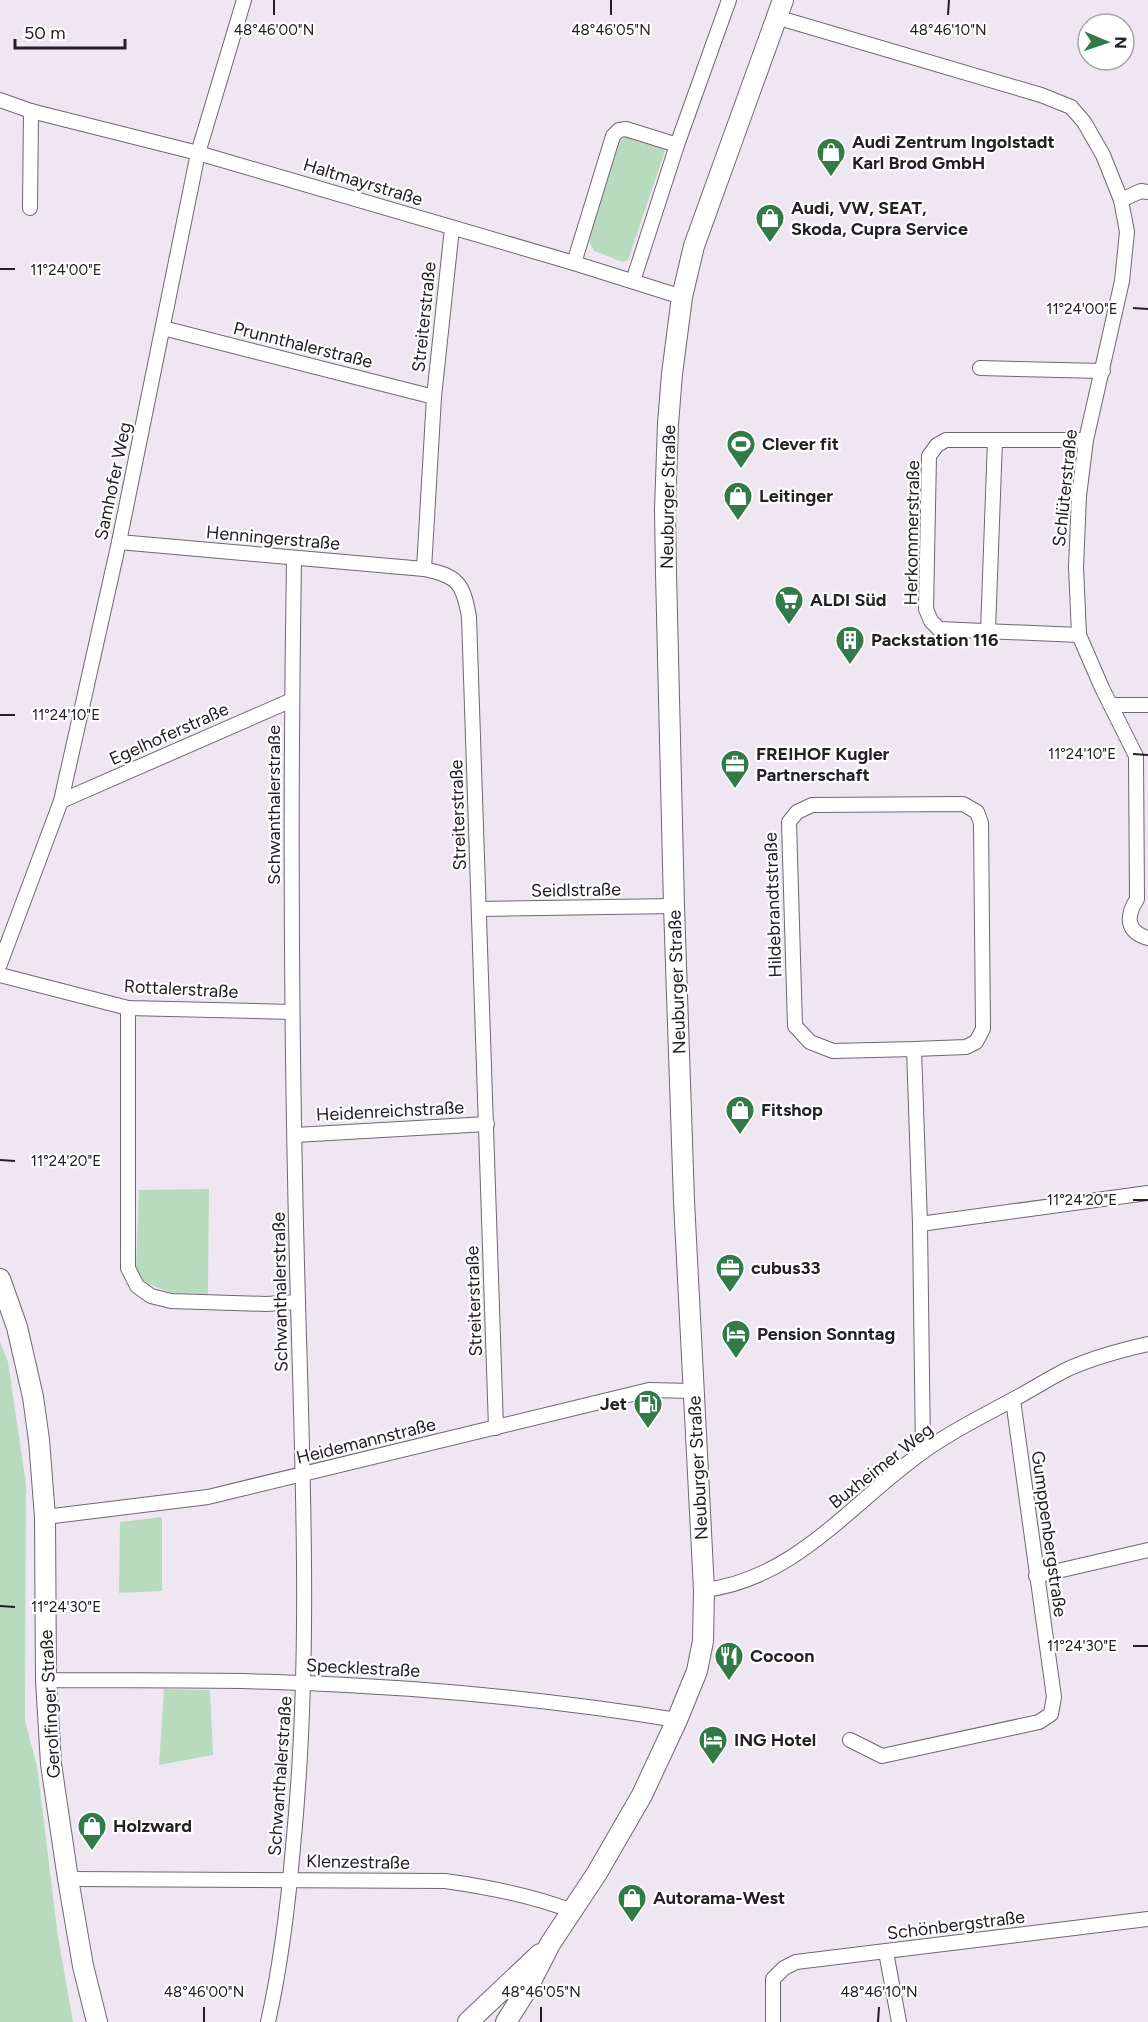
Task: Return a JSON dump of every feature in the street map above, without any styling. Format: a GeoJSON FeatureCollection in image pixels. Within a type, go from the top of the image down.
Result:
{"type":"FeatureCollection","features":[{"type":"Feature","properties":{"kind":"main road","name":"Neuburger Straße"},"geometry":{"type":"LineString","coordinates":[[506,2022],[527,1989],[550,1944],[642,1795],[691,1689],[701,1651],[705,1617],[674,906],[665,510],[672,374],[682,297],[694,246],[779,9]]}},
{"type":"Feature","properties":{"kind":"main road","name":"Gerolfinger Straße"},"geometry":{"type":"LineString","coordinates":[[0,1279],[17,1327],[33,1396],[45,1516],[46,1680],[51,1764],[83,1966],[97,2022]]}},
{"type":"Feature","properties":{"kind":"main road","name":"Neuburger Straße"},"geometry":{"type":"LineString","coordinates":[[468,2022],[550,1944]]}},
{"type":"Feature","properties":{"kind":"street","name":"Samhofer Weg"},"geometry":{"type":"LineString","coordinates":[[0,964],[61,801],[119,542],[198,153],[244,0]]}},
{"type":"Feature","properties":{"kind":"street"},"geometry":{"type":"LineString","coordinates":[[633,281],[677,145],[729,0]]}},
{"type":"Feature","properties":{"kind":"street","name":"Schlüterstraße"},"geometry":{"type":"LineString","coordinates":[[779,9],[1041,95],[1071,107],[1084,122],[1103,155],[1121,200],[1127,232],[1122,281],[1086,440],[1078,496],[1076,567],[1079,635],[1136,756],[1142,897],[1130,911],[1131,926],[1139,935],[1148,938]]}},
{"type":"Feature","properties":{"kind":"street","name":"Haltmayrstraße"},"geometry":{"type":"LineString","coordinates":[[0,100],[31,111],[198,153],[682,297]]}},
{"type":"Feature","properties":{"kind":"street"},"geometry":{"type":"LineString","coordinates":[[30,208],[31,111]]}},
{"type":"Feature","properties":{"kind":"street"},"geometry":{"type":"LineString","coordinates":[[574,263],[613,136],[619,130],[626,129],[677,145]]}},
{"type":"Feature","properties":{"kind":"street"},"geometry":{"type":"LineString","coordinates":[[1121,200],[1141,191],[1148,192]]}},
{"type":"Feature","properties":{"kind":"street","name":"Streiterstraße"},"geometry":{"type":"LineString","coordinates":[[452,228],[434,397],[424,569],[444,573],[456,581],[465,595],[469,617],[496,1428]]}},
{"type":"Feature","properties":{"kind":"street","name":"Prunnthalerstraße"},"geometry":{"type":"LineString","coordinates":[[163,328],[434,397]]}},
{"type":"Feature","properties":{"kind":"street"},"geometry":{"type":"LineString","coordinates":[[980,368],[1102,371]]}},
{"type":"Feature","properties":{"kind":"street","name":"Herkommerstraße"},"geometry":{"type":"LineString","coordinates":[[1079,635],[939,629],[931,621],[926,609],[929,456],[937,444],[946,440],[1086,440]]}},
{"type":"Feature","properties":{"kind":"street"},"geometry":{"type":"LineString","coordinates":[[988,631],[995,440]]}},
{"type":"Feature","properties":{"kind":"street","name":"Henningerstraße"},"geometry":{"type":"LineString","coordinates":[[119,542],[424,569]]}},
{"type":"Feature","properties":{"kind":"street","name":"Schwanthalerstraße"},"geometry":{"type":"LineString","coordinates":[[268,2022],[280,1963],[290,1879],[300,1766],[304,1683],[304,1475],[292,1012],[294,558]]}},
{"type":"Feature","properties":{"kind":"street","name":"Egelhoferstraße"},"geometry":{"type":"LineString","coordinates":[[61,801],[292,700]]}},
{"type":"Feature","properties":{"kind":"street"},"geometry":{"type":"LineString","coordinates":[[1111,705],[1148,705]]}},
{"type":"Feature","properties":{"kind":"street","name":"Hildebrandtstraße"},"geometry":{"type":"LineString","coordinates":[[963,804],[977,812],[981,823],[983,1029],[976,1042],[966,1047],[914,1049],[833,1051],[810,1042],[795,1026],[789,822],[797,812],[812,805],[963,804]]}},
{"type":"Feature","properties":{"kind":"street","name":"Seidlstraße"},"geometry":{"type":"LineString","coordinates":[[479,909],[674,906]]}},
{"type":"Feature","properties":{"kind":"street","name":"Rottalerstraße"},"geometry":{"type":"LineString","coordinates":[[0,975],[128,1008],[292,1012]]}},
{"type":"Feature","properties":{"kind":"street"},"geometry":{"type":"LineString","coordinates":[[128,1008],[128,1268],[136,1286],[152,1296],[171,1301],[266,1304],[298,1302]]}},
{"type":"Feature","properties":{"kind":"street"},"geometry":{"type":"LineString","coordinates":[[914,1049],[920,1224],[922,1452]]}},
{"type":"Feature","properties":{"kind":"street","name":"Heidenreichstraße"},"geometry":{"type":"LineString","coordinates":[[295,1135],[487,1124]]}},
{"type":"Feature","properties":{"kind":"street"},"geometry":{"type":"LineString","coordinates":[[920,1224],[1148,1193]]}},
{"type":"Feature","properties":{"kind":"street","name":"Buxheimer Weg"},"geometry":{"type":"LineString","coordinates":[[704,1590],[734,1584],[778,1567],[844,1518],[922,1452],[969,1422],[1068,1369],[1116,1351],[1148,1344]]}},
{"type":"Feature","properties":{"kind":"street","name":"Heidemannstraße"},"geometry":{"type":"LineString","coordinates":[[45,1516],[208,1497],[650,1390],[694,1391]]}},
{"type":"Feature","properties":{"kind":"street","name":"Gumppenbergstraße"},"geometry":{"type":"LineString","coordinates":[[850,1740],[882,1756],[1039,1722],[1051,1714],[1054,1697],[1013,1400]]}},
{"type":"Feature","properties":{"kind":"street"},"geometry":{"type":"LineString","coordinates":[[1036,1576],[1148,1550]]}},
{"type":"Feature","properties":{"kind":"street","name":"Specklestraße"},"geometry":{"type":"LineString","coordinates":[[46,1680],[304,1683],[467,1692],[613,1709],[677,1720]]}},
{"type":"Feature","properties":{"kind":"street","name":"Klenzestraße"},"geometry":{"type":"LineString","coordinates":[[68,1879],[445,1881],[518,1894],[572,1911]]}},
{"type":"Feature","properties":{"kind":"street","name":"Schönbergstraße"},"geometry":{"type":"LineString","coordinates":[[772,2022],[773,1979],[784,1968],[796,1962],[1148,1919]]}},
{"type":"Feature","properties":{"kind":"street"},"geometry":{"type":"LineString","coordinates":[[886,1952],[899,2022]]}},
{"type":"Feature","properties":{"kind":"green space"},"geometry":{"type":"Polygon","coordinates":[[[629,135],[660,144],[665,151],[628,260],[623,262],[594,251],[589,241],[616,144],[629,135]]]}},
{"type":"Feature","properties":{"kind":"green space"},"geometry":{"type":"Polygon","coordinates":[[[209,1189],[208,1294],[172,1293],[143,1282],[136,1267],[139,1190],[209,1189]]]}},
{"type":"Feature","properties":{"kind":"green space"},"geometry":{"type":"Polygon","coordinates":[[[0,1342],[8,1362],[26,1484],[25,1721],[37,1766],[58,1937],[73,2022],[0,2022],[0,1342]]]}},
{"type":"Feature","properties":{"kind":"green space"},"geometry":{"type":"Polygon","coordinates":[[[162,1517],[162,1591],[119,1593],[120,1522],[162,1517]]]}},
{"type":"Feature","properties":{"kind":"green space"},"geometry":{"type":"Polygon","coordinates":[[[164,1689],[210,1690],[213,1755],[159,1765],[164,1689]]]}},
{"type":"Feature","properties":{"kind":"place","name":"Audi Zentrum Ingolstadt Karl Brod GmbH"},"geometry":{"type":"Point","coordinates":[831,178]}},
{"type":"Feature","properties":{"kind":"place","name":"Audi, VW, SEAT, Skoda, Cupra Service"},"geometry":{"type":"Point","coordinates":[770,244]}},
{"type":"Feature","properties":{"kind":"place","name":"Clever fit"},"geometry":{"type":"Point","coordinates":[741,470]}},
{"type":"Feature","properties":{"kind":"place","name":"Leitinger"},"geometry":{"type":"Point","coordinates":[738,522]}},
{"type":"Feature","properties":{"kind":"place","name":"ALDI Süd"},"geometry":{"type":"Point","coordinates":[789,626]}},
{"type":"Feature","properties":{"kind":"place","name":"Packstation 116"},"geometry":{"type":"Point","coordinates":[850,666]}},
{"type":"Feature","properties":{"kind":"place","name":"FREIHOF Kugler Partnerschaft"},"geometry":{"type":"Point","coordinates":[735,790]}},
{"type":"Feature","properties":{"kind":"place","name":"Fitshop"},"geometry":{"type":"Point","coordinates":[740,1136]}},
{"type":"Feature","properties":{"kind":"place","name":"cubus33"},"geometry":{"type":"Point","coordinates":[730,1294]}},
{"type":"Feature","properties":{"kind":"place","name":"Pension Sonntag"},"geometry":{"type":"Point","coordinates":[736,1360]}},
{"type":"Feature","properties":{"kind":"place","name":"Jet"},"geometry":{"type":"Point","coordinates":[648,1430]}},
{"type":"Feature","properties":{"kind":"place","name":"Cocoon"},"geometry":{"type":"Point","coordinates":[729,1682]}},
{"type":"Feature","properties":{"kind":"place","name":"ING Hotel"},"geometry":{"type":"Point","coordinates":[713,1766]}},
{"type":"Feature","properties":{"kind":"place","name":"Holzward"},"geometry":{"type":"Point","coordinates":[92,1852]}},
{"type":"Feature","properties":{"kind":"place","name":"Autorama-West"},"geometry":{"type":"Point","coordinates":[632,1924]}}]}
